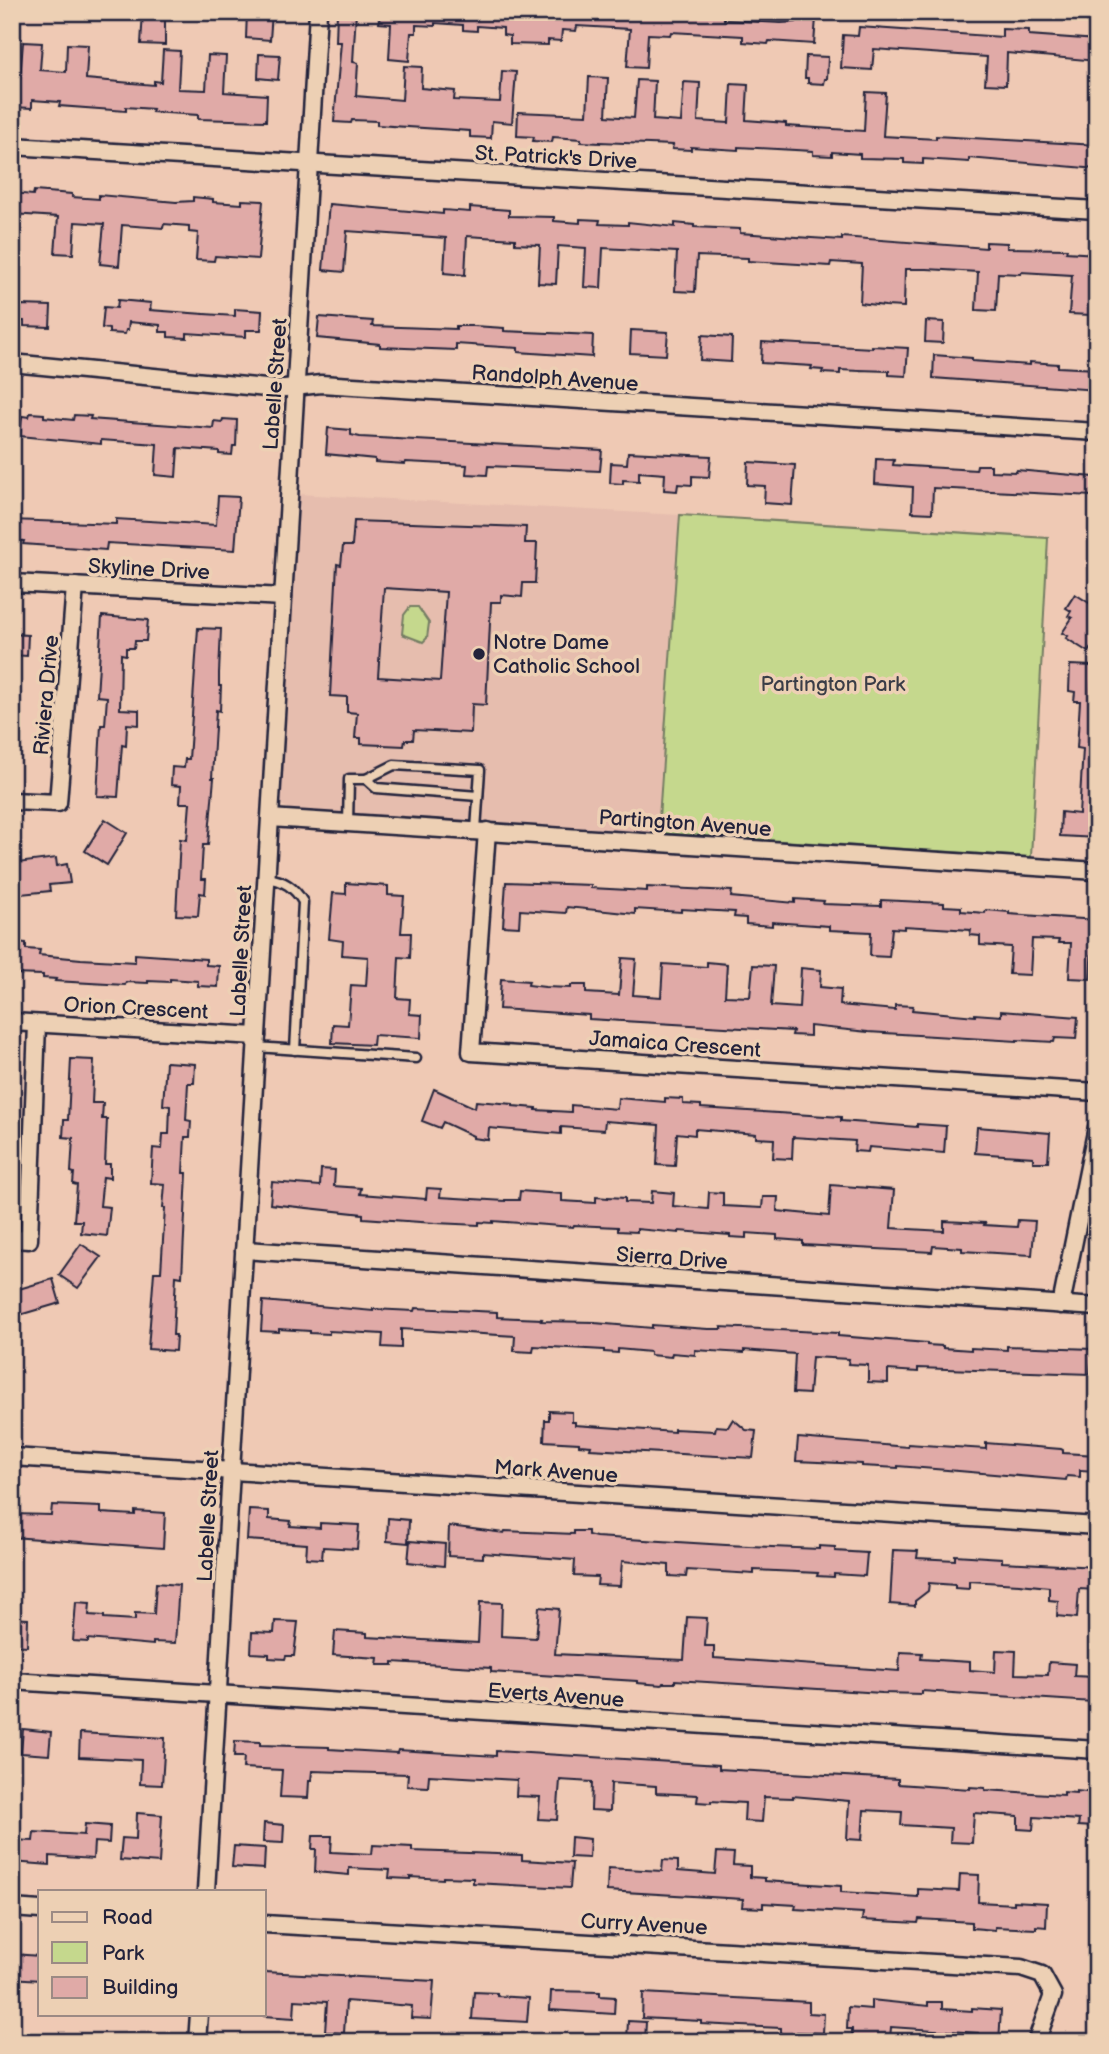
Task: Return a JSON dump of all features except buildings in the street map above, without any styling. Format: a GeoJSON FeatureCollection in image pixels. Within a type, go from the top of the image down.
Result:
{"type":"FeatureCollection","features":[{"type":"Feature","properties":{"kind":"street","name":"Labelle Street"},"geometry":{"type":"LineString","coordinates":[[206,1890],[318,12]]}},
{"type":"Feature","properties":{"kind":"street","name":"St. Patrick's Drive"},"geometry":{"type":"LineString","coordinates":[[12,146],[1097,210]]}},
{"type":"Feature","properties":{"kind":"street","name":"Randolph Avenue"},"geometry":{"type":"LineString","coordinates":[[12,363],[276,389],[321,384],[1097,432]]}},
{"type":"Feature","properties":{"kind":"street","name":"Skyline Drive"},"geometry":{"type":"LineString","coordinates":[[12,583],[283,597]]}},
{"type":"Feature","properties":{"kind":"street","name":"Riviera Drive"},"geometry":{"type":"LineString","coordinates":[[12,801],[58,803],[75,586]]}},
{"type":"Feature","properties":{"kind":"street","name":"Partington Avenue"},"geometry":{"type":"LineString","coordinates":[[270,818],[1097,871]]}},
{"type":"Feature","properties":{"kind":"street","name":"Jamaica Crescent"},"geometry":{"type":"LineString","coordinates":[[482,831],[471,1052],[1097,1092]]}},
{"type":"Feature","properties":{"kind":"street","name":"Orion Crescent"},"geometry":{"type":"LineString","coordinates":[[12,1022],[257,1042]]}},
{"type":"Feature","properties":{"kind":"street"},"geometry":{"type":"LineString","coordinates":[[12,1239],[29,1240],[37,1024]]}},
{"type":"Feature","properties":{"kind":"street"},"geometry":{"type":"LineString","coordinates":[[1061,1305],[1097,1127]]}},
{"type":"Feature","properties":{"kind":"street","name":"Sierra Drive"},"geometry":{"type":"LineString","coordinates":[[244,1251],[1097,1307]]}},
{"type":"Feature","properties":{"kind":"street","name":"Mark Avenue"},"geometry":{"type":"LineString","coordinates":[[12,1457],[1097,1526]]}},
{"type":"Feature","properties":{"kind":"street","name":"Everts Avenue"},"geometry":{"type":"LineString","coordinates":[[12,1681],[1097,1750]]}},
{"type":"Feature","properties":{"kind":"street"},"geometry":{"type":"LineString","coordinates":[[12,1908],[38,1909]]}},
{"type":"Feature","properties":{"kind":"street","name":"Curry Avenue"},"geometry":{"type":"LineString","coordinates":[[266,1924],[1021,1968],[1042,1975],[1053,1995],[1036,2042]]}},
{"type":"Feature","properties":{"kind":"street"},"geometry":{"type":"LineString","coordinates":[[197,2042],[199,2016]]}},
{"type":"Feature","properties":{"kind":"lane"},"geometry":{"type":"LineString","coordinates":[[348,823],[349,779],[366,779],[394,765],[480,770],[478,796],[482,831]]}},
{"type":"Feature","properties":{"kind":"lane"},"geometry":{"type":"LineString","coordinates":[[366,779],[376,788],[478,796]]}},
{"type":"Feature","properties":{"kind":"lane"},"geometry":{"type":"LineString","coordinates":[[267,878],[296,890],[303,902],[295,1050]]}},
{"type":"Feature","properties":{"kind":"lane"},"geometry":{"type":"LineString","coordinates":[[257,1042],[295,1050],[416,1058]]}},
{"type":"Feature","properties":{"kind":"shaded area","name":"Notre Dame Catholic School"},"geometry":{"type":"Polygon","coordinates":[[[297,494],[680,515],[658,833],[292,810],[282,805],[279,793],[297,494]]]}},
{"type":"Feature","properties":{"kind":"green space","name":"Partington Park"},"geometry":{"type":"Polygon","coordinates":[[[680,515],[1048,538],[1031,857],[658,833],[680,515]]]}},
{"type":"Feature","properties":{"kind":"green space"},"geometry":{"type":"Polygon","coordinates":[[[410,607],[418,607],[429,623],[427,638],[423,642],[402,634],[404,615],[410,607]]]}},
{"type":"Feature","properties":{"kind":"place","name":"Notre Dame Catholic School"},"geometry":{"type":"Point","coordinates":[479,654]}}]}
